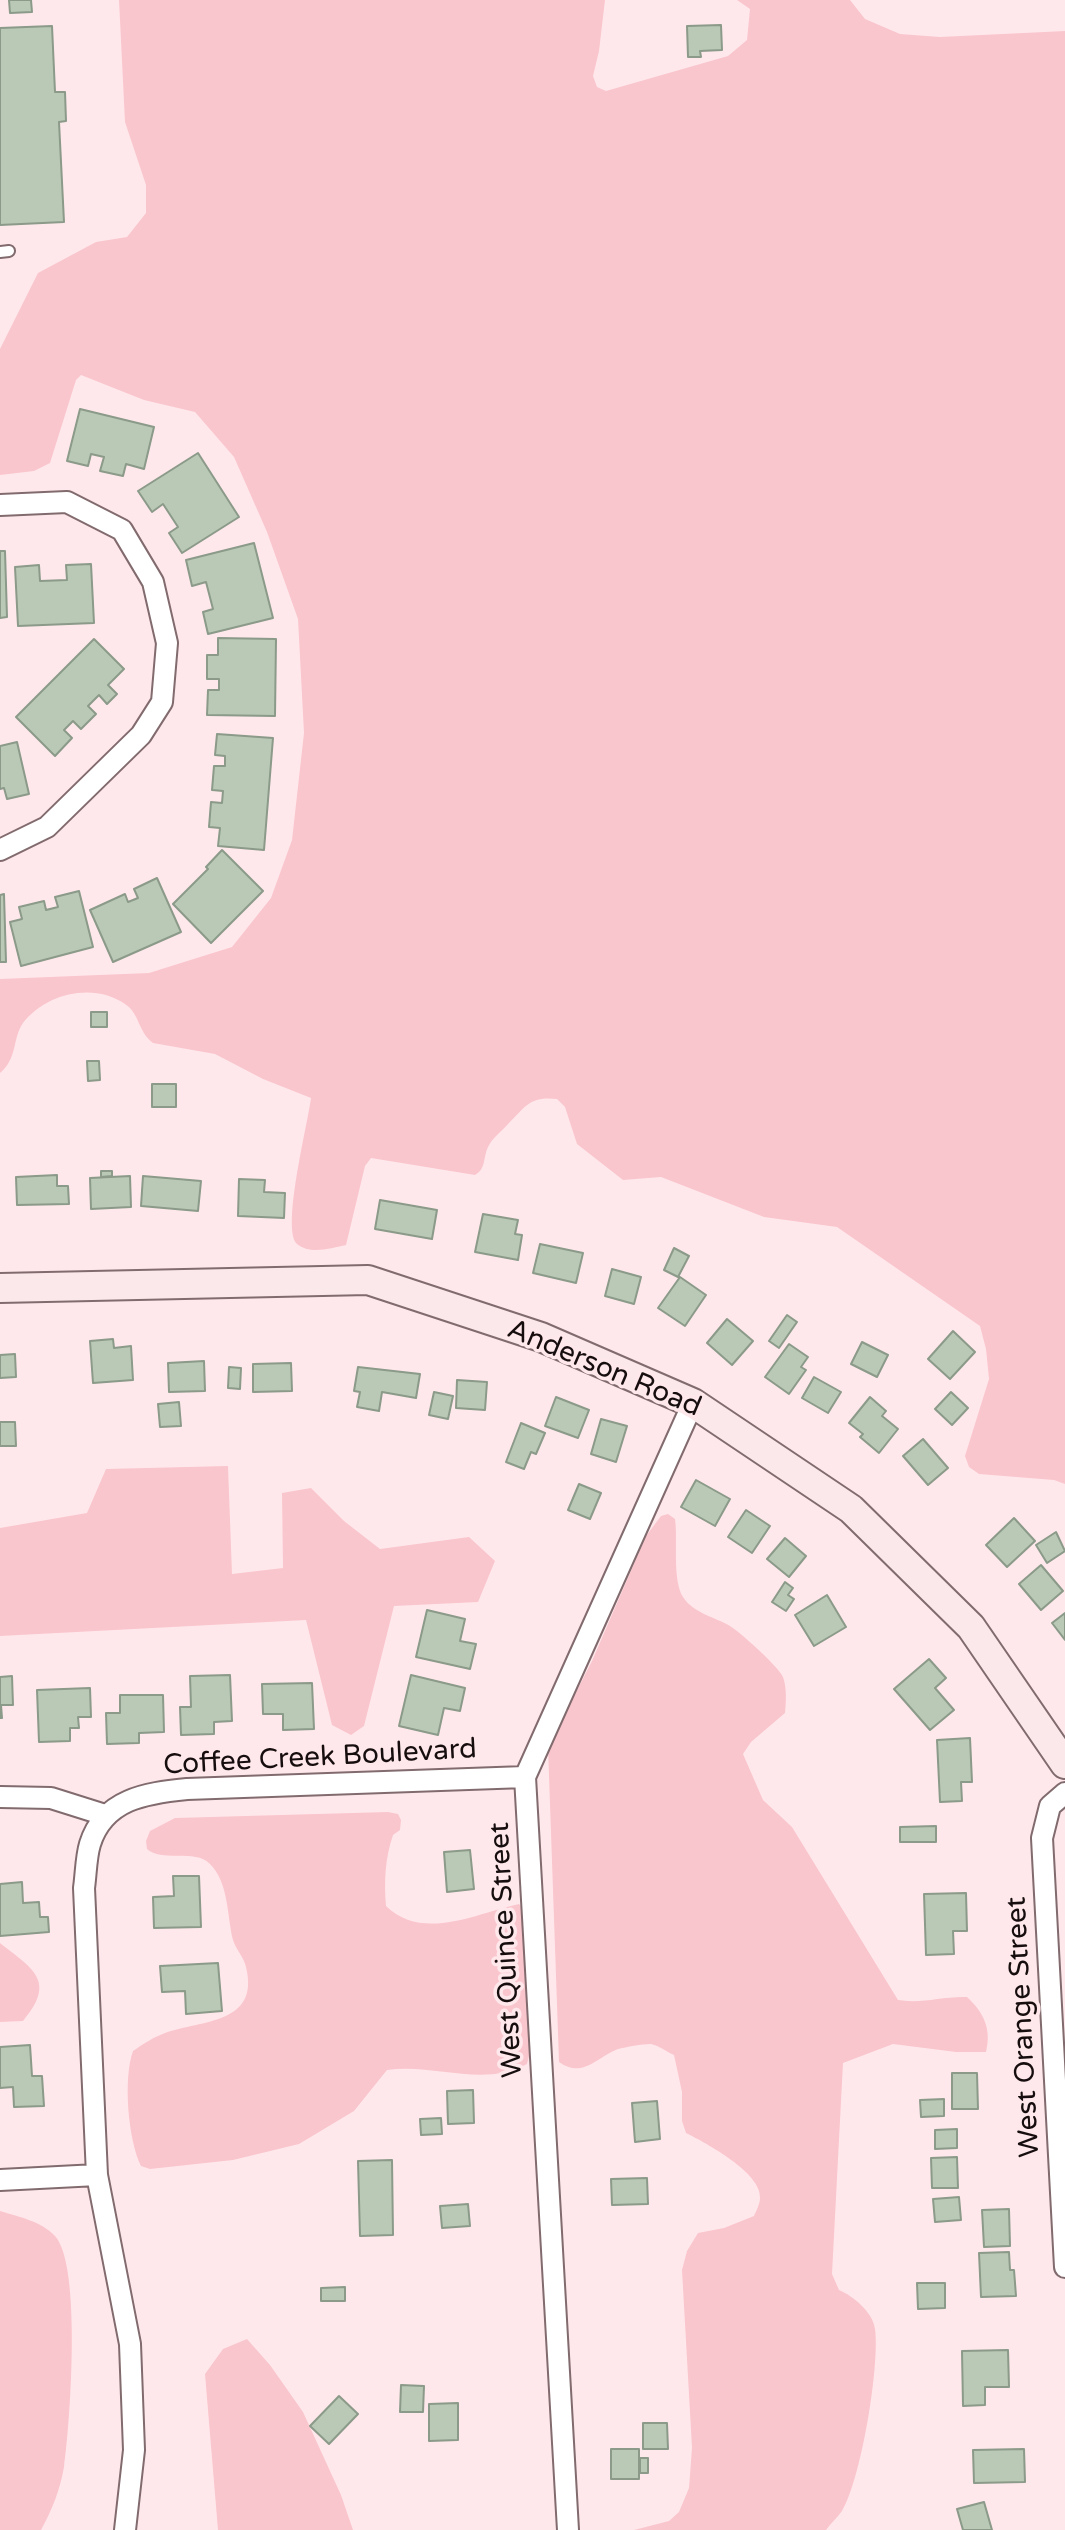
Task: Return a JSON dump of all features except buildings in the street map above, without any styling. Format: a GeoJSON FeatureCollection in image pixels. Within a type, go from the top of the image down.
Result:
{"type":"FeatureCollection","features":[{"type":"Feature","properties":{"kind":"street"},"geometry":{"type":"LineString","coordinates":[[0,505],[67,502],[122,530],[153,582],[167,643],[162,702],[141,735],[47,827],[0,850]]}},
{"type":"Feature","properties":{"kind":"street","name":"Anderson Road"},"geometry":{"type":"LineString","coordinates":[[0,1288],[368,1280],[541,1337],[693,1403],[851,1509],[971,1627],[1065,1764]]}},
{"type":"Feature","properties":{"kind":"street","name":"West Quince Street"},"geometry":{"type":"LineString","coordinates":[[568,2530],[525,1777],[693,1403]]}},
{"type":"Feature","properties":{"kind":"street","name":"Coffee Creek Boulevard"},"geometry":{"type":"LineString","coordinates":[[105,1815],[128,1801],[156,1792],[187,1789],[525,1777]]}},
{"type":"Feature","properties":{"kind":"street","name":"West Orange Street"},"geometry":{"type":"LineString","coordinates":[[1065,1793],[1050,1806],[1042,1838],[1065,2267]]}},
{"type":"Feature","properties":{"kind":"street"},"geometry":{"type":"LineString","coordinates":[[0,1797],[51,1798],[105,1815],[90,1844],[84,1888],[97,2175],[130,2344],[134,2450],[125,2530]]}},
{"type":"Feature","properties":{"kind":"street"},"geometry":{"type":"LineString","coordinates":[[0,2180],[97,2175]]}},
{"type":"Feature","properties":{"kind":"shaded area"},"geometry":{"type":"Polygon","coordinates":[[[119,0],[605,0],[593,76],[597,87],[606,91],[728,56],[747,40],[750,9],[737,0],[850,0],[865,19],[900,34],[940,37],[1065,31],[1065,1484],[1054,1480],[979,1474],[969,1467],[965,1456],[989,1379],[980,1326],[837,1227],[764,1217],[661,1177],[623,1180],[577,1144],[565,1107],[557,1099],[540,1099],[525,1107],[492,1140],[483,1166],[475,1175],[371,1158],[365,1166],[346,1245],[315,1250],[297,1244],[292,1218],[311,1098],[263,1079],[215,1054],[153,1043],[144,1034],[130,1008],[113,997],[99,993],[71,994],[44,1004],[23,1023],[10,1061],[0,1073],[0,979],[149,973],[232,947],[271,898],[292,840],[304,733],[298,619],[267,532],[234,457],[195,412],[144,400],[81,375],[76,380],[50,463],[34,471],[0,475],[0,349],[38,273],[96,242],[127,237],[146,213],[146,185],[125,122],[119,0]]]}},
{"type":"Feature","properties":{"kind":"shaded area"},"geometry":{"type":"Polygon","coordinates":[[[228,1466],[232,1574],[283,1568],[282,1493],[311,1488],[344,1521],[380,1549],[469,1537],[495,1561],[478,1602],[394,1606],[364,1726],[351,1735],[332,1725],[306,1620],[0,1636],[0,1528],[87,1513],[106,1469],[228,1466]]]}},
{"type":"Feature","properties":{"kind":"shaded area"},"geometry":{"type":"Polygon","coordinates":[[[668,1514],[675,1519],[676,1570],[683,1597],[698,1611],[724,1623],[750,1642],[783,1677],[785,1713],[751,1742],[743,1754],[763,1800],[792,1827],[898,2000],[967,1997],[982,2015],[987,2028],[986,2052],[956,2052],[893,2044],[843,2063],[832,2274],[839,2290],[856,2300],[870,2317],[875,2329],[876,2346],[868,2422],[856,2475],[842,2511],[826,2530],[634,2530],[669,2521],[679,2512],[689,2488],[692,2448],[682,2270],[687,2251],[698,2233],[724,2228],[754,2216],[760,2198],[758,2188],[743,2169],[719,2151],[686,2133],[674,2055],[647,2044],[618,2049],[583,2067],[568,2067],[559,2062],[548,1747],[592,1661],[646,1536],[661,1516],[668,1514]]]}},
{"type":"Feature","properties":{"kind":"shaded area"},"geometry":{"type":"Polygon","coordinates":[[[398,1814],[401,1820],[400,1830],[393,1835],[388,1852],[386,1906],[401,1917],[433,1924],[519,1904],[523,1909],[532,2044],[527,2064],[510,2071],[476,2075],[423,2069],[387,2070],[354,2111],[299,2144],[233,2160],[150,2169],[141,2166],[128,2109],[128,2077],[133,2051],[165,2033],[211,2021],[236,2010],[244,2000],[248,1986],[245,1963],[233,1940],[224,1890],[216,1872],[203,1859],[161,1855],[147,1849],[150,1831],[175,1818],[398,1814]]]}},
{"type":"Feature","properties":{"kind":"shaded area"},"geometry":{"type":"Polygon","coordinates":[[[0,1943],[37,1977],[38,1996],[23,2021],[0,2022],[0,1943]]]}},
{"type":"Feature","properties":{"kind":"shaded area"},"geometry":{"type":"Polygon","coordinates":[[[0,2211],[36,2223],[55,2236],[69,2279],[72,2347],[64,2467],[58,2492],[41,2530],[0,2530],[0,2211]]]}},
{"type":"Feature","properties":{"kind":"shaded area"},"geometry":{"type":"Polygon","coordinates":[[[247,2339],[270,2365],[303,2412],[341,2495],[353,2530],[218,2530],[205,2374],[223,2349],[247,2339]]]}}]}
